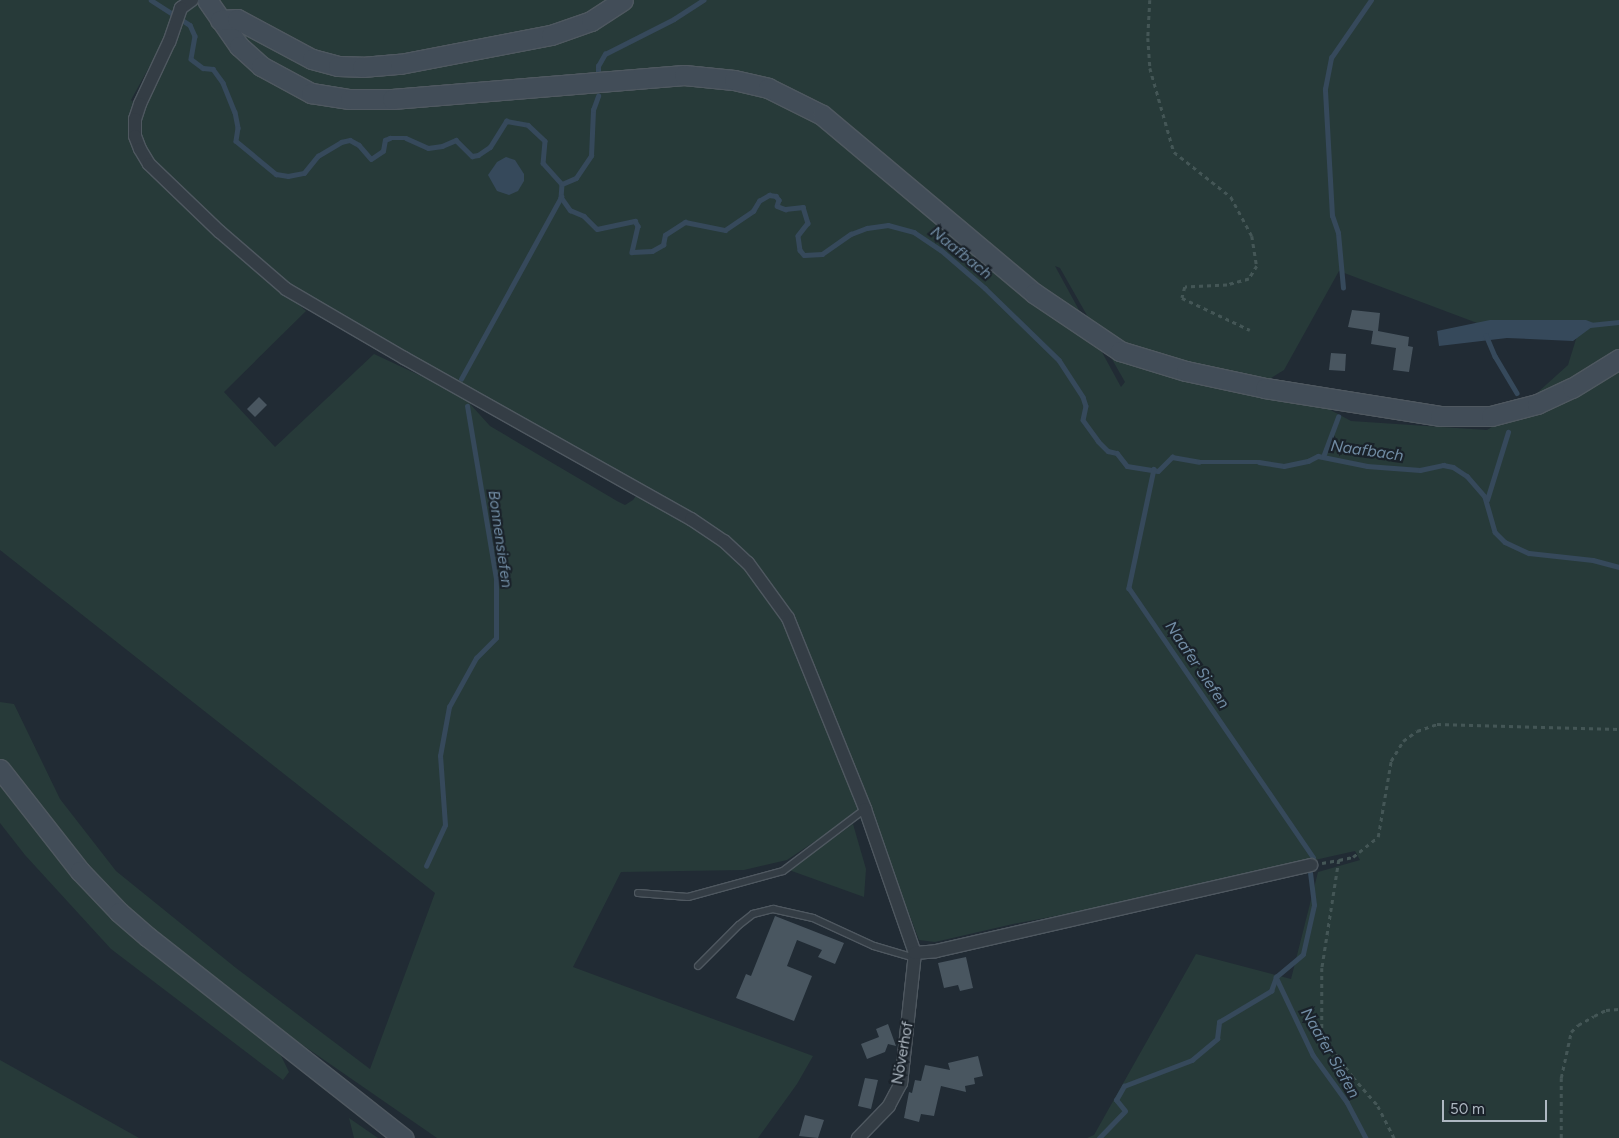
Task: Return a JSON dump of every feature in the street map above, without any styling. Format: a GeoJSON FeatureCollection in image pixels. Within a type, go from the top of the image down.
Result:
{"type":"FeatureCollection","features":[{"type":"Feature","properties":{"kind":"main road"},"geometry":{"type":"LineString","coordinates":[[207,0],[238,46],[261,66],[312,92],[350,99],[392,99],[684,75],[734,80],[768,88],[822,115],[1034,293],[1120,351],[1186,371],[1265,388],[1440,416],[1466,417],[1491,416],[1537,404],[1572,388],[1619,359]]}},
{"type":"Feature","properties":{"kind":"main road"},"geometry":{"type":"LineString","coordinates":[[220,20],[237,19],[312,59],[338,66],[362,67],[400,64],[550,35],[591,21],[623,0]]}},
{"type":"Feature","properties":{"kind":"main road"},"geometry":{"type":"LineString","coordinates":[[0,768],[80,871],[119,912],[148,937],[403,1138]]}},
{"type":"Feature","properties":{"kind":"street"},"geometry":{"type":"LineString","coordinates":[[192,0],[181,8],[174,29],[140,104],[136,119],[135,136],[149,164],[220,232],[286,289],[404,358],[691,519],[724,541],[748,563],[788,618],[865,809],[915,956],[1311,865]]}},
{"type":"Feature","properties":{"kind":"street","name":"Növerhof"},"geometry":{"type":"LineString","coordinates":[[858,1138],[889,1106],[901,1083],[915,956]]}},
{"type":"Feature","properties":{"kind":"lane"},"geometry":{"type":"LineString","coordinates":[[638,893],[688,897],[783,871],[865,809]]}},
{"type":"Feature","properties":{"kind":"lane"},"geometry":{"type":"LineString","coordinates":[[698,966],[739,925],[753,914],[773,909],[813,918],[874,946],[915,956]]}},
{"type":"Feature","properties":{"kind":"path"},"geometry":{"type":"LineString","coordinates":[[1150,0],[1148,38],[1150,68],[1174,152],[1231,197],[1252,236],[1257,266],[1249,280],[1227,285],[1185,287],[1182,298],[1250,330]]}},
{"type":"Feature","properties":{"kind":"path"},"geometry":{"type":"LineString","coordinates":[[1311,865],[1353,857],[1378,838],[1391,760],[1403,741],[1417,730],[1437,724],[1619,729]]}},
{"type":"Feature","properties":{"kind":"path"},"geometry":{"type":"LineString","coordinates":[[1339,860],[1322,968],[1320,1028],[1322,1035],[1353,1077],[1378,1106],[1394,1138]]}},
{"type":"Feature","properties":{"kind":"path"},"geometry":{"type":"LineString","coordinates":[[1561,1138],[1561,1078],[1571,1032],[1578,1025],[1606,1010],[1619,1009]]}},
{"type":"Feature","properties":{"kind":"green space"},"geometry":{"type":"Polygon","coordinates":[[[0,0],[1619,0],[1619,1138],[1087,1138],[1094,1135],[1196,954],[1291,979],[1318,872],[1360,860],[1355,851],[1114,905],[1013,924],[935,942],[919,940],[808,649],[783,603],[745,553],[289,285],[167,179],[172,196],[306,311],[224,392],[275,447],[374,354],[462,395],[490,426],[617,501],[625,505],[633,500],[638,493],[719,542],[745,567],[781,616],[862,810],[787,860],[744,870],[621,872],[573,967],[813,1056],[797,1084],[758,1138],[437,1138],[262,1017],[289,1072],[283,1080],[111,949],[25,855],[0,823],[0,702],[14,704],[60,799],[116,871],[236,968],[370,1069],[435,893],[0,550],[0,0]],[[163,42],[131,100],[142,110],[163,42]],[[1055,266],[1121,387],[1125,382],[1060,268],[1055,266]],[[1339,271],[1284,370],[1271,378],[1351,421],[1487,430],[1517,411],[1568,365],[1581,323],[1493,329],[1339,271]]]}},
{"type":"Feature","properties":{"kind":"green space"},"geometry":{"type":"Polygon","coordinates":[[[853,824],[866,869],[864,897],[789,870],[853,824]]]}},
{"type":"Feature","properties":{"kind":"green space"},"geometry":{"type":"Polygon","coordinates":[[[0,1060],[139,1138],[0,1138],[0,1060]]]}},
{"type":"Feature","properties":{"kind":"green space"},"geometry":{"type":"Polygon","coordinates":[[[349,1118],[378,1138],[354,1138],[349,1118]]]}},
{"type":"Feature","properties":{"kind":"water"},"geometry":{"type":"Polygon","coordinates":[[[506,157],[515,160],[524,174],[524,181],[518,191],[509,195],[497,191],[488,175],[497,162],[506,157]]]}},
{"type":"Feature","properties":{"kind":"water"},"geometry":{"type":"Polygon","coordinates":[[[1490,320],[1586,320],[1596,324],[1573,341],[1507,338],[1439,346],[1437,331],[1490,320]]]}},
{"type":"Feature","properties":{"kind":"building"},"geometry":{"type":"Polygon","coordinates":[[[1352,310],[1380,313],[1378,331],[1409,337],[1408,346],[1413,347],[1409,372],[1393,370],[1396,348],[1371,344],[1373,331],[1348,327],[1352,310]]]}},
{"type":"Feature","properties":{"kind":"building"},"geometry":{"type":"Polygon","coordinates":[[[1331,353],[1346,354],[1345,371],[1329,370],[1331,353]]]}},
{"type":"Feature","properties":{"kind":"building"},"geometry":{"type":"Polygon","coordinates":[[[259,397],[267,405],[255,417],[247,409],[259,397]]]}},
{"type":"Feature","properties":{"kind":"building"},"geometry":{"type":"Polygon","coordinates":[[[775,916],[844,943],[835,964],[818,957],[822,950],[797,940],[787,966],[812,976],[794,1021],[736,998],[746,974],[751,976],[775,916]]]}},
{"type":"Feature","properties":{"kind":"building"},"geometry":{"type":"Polygon","coordinates":[[[966,957],[973,988],[960,991],[958,985],[944,988],[938,963],[966,957]]]}},
{"type":"Feature","properties":{"kind":"building"},"geometry":{"type":"Polygon","coordinates":[[[888,1024],[896,1046],[888,1044],[885,1052],[867,1059],[861,1044],[879,1037],[876,1029],[888,1024]]]}},
{"type":"Feature","properties":{"kind":"building"},"geometry":{"type":"Polygon","coordinates":[[[978,1056],[983,1076],[974,1078],[975,1084],[965,1086],[966,1092],[941,1086],[934,1116],[921,1114],[919,1122],[904,1118],[909,1092],[912,1093],[915,1080],[921,1081],[925,1065],[950,1070],[948,1063],[978,1056]]]}},
{"type":"Feature","properties":{"kind":"building"},"geometry":{"type":"Polygon","coordinates":[[[865,1078],[878,1080],[871,1109],[858,1106],[865,1078]]]}},
{"type":"Feature","properties":{"kind":"building"},"geometry":{"type":"Polygon","coordinates":[[[805,1115],[824,1120],[818,1138],[799,1136],[805,1115]]]}},
{"type":"Feature","properties":{"kind":"waterway","name":"Naafbach"},"geometry":{"type":"LineString","coordinates":[[151,0],[190,25],[195,36],[191,59],[203,68],[213,69],[223,83],[235,112],[238,128],[236,141],[276,174],[288,176],[304,173],[318,156],[341,142],[350,140],[359,145],[371,159],[383,151],[385,140],[390,138],[406,138],[428,148],[442,146],[456,140],[472,156],[478,155],[490,147],[506,121],[528,125],[545,141],[543,163],[562,184],[561,197],[570,210],[584,216],[597,229],[635,221],[638,226],[632,252],[652,251],[663,245],[665,235],[685,222],[725,230],[753,211],[759,201],[769,195],[776,196],[779,200],[777,206],[785,209],[803,207],[808,223],[798,236],[800,250],[804,255],[822,254],[851,234],[867,228],[888,225],[914,232],[941,250],[985,288],[1059,360],[1083,397],[1086,406],[1083,420],[1098,441],[1108,451],[1117,453],[1127,466],[1158,471],[1172,457],[1199,462],[1259,462],[1284,466],[1308,461],[1318,456],[1367,466],[1420,470],[1443,465],[1453,467],[1467,476],[1485,497],[1495,532],[1505,542],[1529,553],[1593,560],[1619,567]]}},
{"type":"Feature","properties":{"kind":"waterway"},"geometry":{"type":"LineString","coordinates":[[598,71],[598,66],[605,54],[674,19],[703,0]]}},
{"type":"Feature","properties":{"kind":"waterway"},"geometry":{"type":"LineString","coordinates":[[1343,288],[1338,233],[1332,216],[1325,89],[1331,58],[1371,0]]}},
{"type":"Feature","properties":{"kind":"waterway"},"geometry":{"type":"LineString","coordinates":[[562,184],[576,178],[591,156],[593,110],[598,96]]}},
{"type":"Feature","properties":{"kind":"waterway","name":"Bonnensiefen"},"geometry":{"type":"LineString","coordinates":[[461,379],[561,197]]}},
{"type":"Feature","properties":{"kind":"waterway"},"geometry":{"type":"LineString","coordinates":[[1590,325],[1619,322]]}},
{"type":"Feature","properties":{"kind":"waterway"},"geometry":{"type":"LineString","coordinates":[[1486,335],[1495,356],[1517,393]]}},
{"type":"Feature","properties":{"kind":"waterway","name":"Bonnensiefen"},"geometry":{"type":"LineString","coordinates":[[426,866],[445,825],[440,756],[449,707],[476,658],[496,638],[496,579],[467,406]]}},
{"type":"Feature","properties":{"kind":"waterway"},"geometry":{"type":"LineString","coordinates":[[1323,457],[1338,417]]}},
{"type":"Feature","properties":{"kind":"waterway"},"geometry":{"type":"LineString","coordinates":[[1487,500],[1508,432]]}},
{"type":"Feature","properties":{"kind":"waterway","name":"Naafer Siefen"},"geometry":{"type":"LineString","coordinates":[[1154,469],[1129,588],[1313,857]]}},
{"type":"Feature","properties":{"kind":"waterway","name":"Naafer Siefen"},"geometry":{"type":"LineString","coordinates":[[1276,977],[1303,954],[1314,905],[1310,873]]}},
{"type":"Feature","properties":{"kind":"waterway","name":"Naafer Siefen"},"geometry":{"type":"LineString","coordinates":[[1276,977],[1313,1055],[1347,1102],[1366,1138]]}},
{"type":"Feature","properties":{"kind":"waterway"},"geometry":{"type":"LineString","coordinates":[[1099,1138],[1125,1111],[1116,1100],[1124,1086],[1192,1060],[1217,1039],[1219,1022],[1271,991],[1276,977]]}}]}
